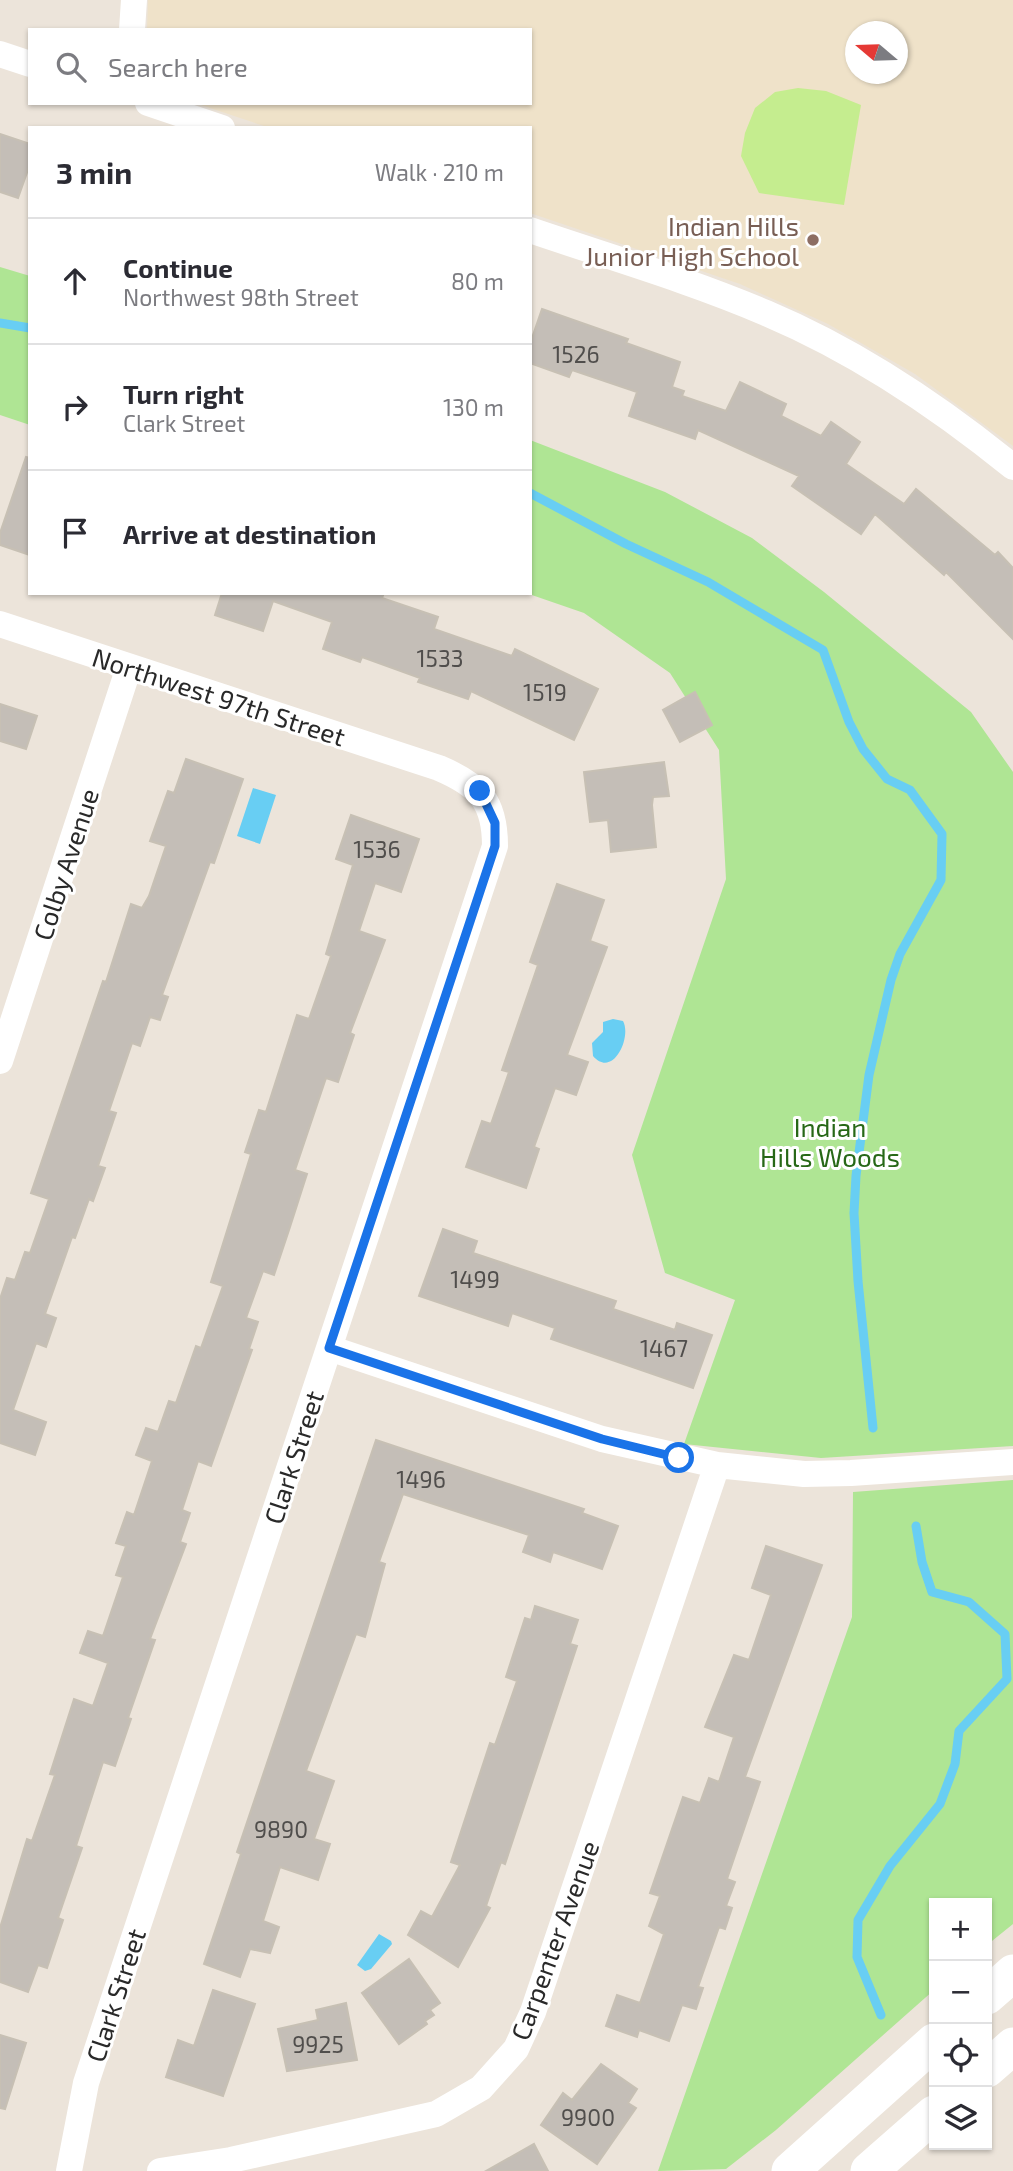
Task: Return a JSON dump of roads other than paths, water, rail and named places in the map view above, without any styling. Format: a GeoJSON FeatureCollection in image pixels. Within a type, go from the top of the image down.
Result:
{"type":"FeatureCollection","features":[{"type":"Feature","properties":{"kind":"main road"},"geometry":{"type":"LineString","coordinates":[[992,1992],[1013,1973]]}},
{"type":"Feature","properties":{"kind":"main road"},"geometry":{"type":"LineString","coordinates":[[790,2171],[929,2046]]}},
{"type":"Feature","properties":{"kind":"main road"},"geometry":{"type":"LineString","coordinates":[[992,2065],[1013,2046]]}},
{"type":"Feature","properties":{"kind":"main road"},"geometry":{"type":"LineString","coordinates":[[869,2171],[929,2118]]}},
{"type":"Feature","properties":{"kind":"street"},"geometry":{"type":"LineString","coordinates":[[132,28],[134,0]]}},
{"type":"Feature","properties":{"kind":"street"},"geometry":{"type":"LineString","coordinates":[[0,54],[28,63]]}},
{"type":"Feature","properties":{"kind":"street"},"geometry":{"type":"LineString","coordinates":[[154,105],[216,126]]}},
{"type":"Feature","properties":{"kind":"street"},"geometry":{"type":"LineString","coordinates":[[532,231],[768,313],[892,379],[968,430],[1013,467]]}},
{"type":"Feature","properties":{"kind":"street","name":"Northwest 97th Street"},"geometry":{"type":"LineString","coordinates":[[0,624],[439,768]]}},
{"type":"Feature","properties":{"kind":"street","name":"Colby Avenue"},"geometry":{"type":"LineString","coordinates":[[0,1061],[129,667]]}},
{"type":"Feature","properties":{"kind":"street","name":"Clark Street"},"geometry":{"type":"LineString","coordinates":[[69,2171],[86,2083],[495,846],[495,823],[480,791],[439,768]]}},
{"type":"Feature","properties":{"kind":"street"},"geometry":{"type":"LineString","coordinates":[[329,1348],[602,1439],[717,1465],[804,1474],[851,1474],[1013,1462]]}},
{"type":"Feature","properties":{"kind":"street","name":"Carpenter Avenue"},"geometry":{"type":"LineString","coordinates":[[160,2171],[231,2160],[436,2114],[481,2088],[516,2049],[533,2012],[717,1465]]}},
{"type":"Feature","properties":{"kind":"water"},"geometry":{"type":"Polygon","coordinates":[[[253,788],[276,795],[260,844],[237,836],[253,788]]]}},
{"type":"Feature","properties":{"kind":"water"},"geometry":{"type":"Polygon","coordinates":[[[613,1019],[623,1021],[623,1045],[614,1059],[600,1062],[593,1056],[592,1043],[603,1032],[603,1022],[613,1019]]]}},
{"type":"Feature","properties":{"kind":"water"},"geometry":{"type":"Polygon","coordinates":[[[379,1934],[392,1944],[371,1969],[365,1971],[357,1965],[379,1934]]]}},
{"type":"Feature","properties":{"kind":"waterway"},"geometry":{"type":"LineString","coordinates":[[0,323],[28,328]]}},
{"type":"Feature","properties":{"kind":"waterway"},"geometry":{"type":"LineString","coordinates":[[532,494],[626,544],[708,582],[823,650],[849,722],[863,749],[887,779],[910,790],[942,834],[941,880],[900,954],[891,980],[869,1075],[856,1176],[854,1213],[858,1281],[873,1428]]}},
{"type":"Feature","properties":{"kind":"waterway"},"geometry":{"type":"LineString","coordinates":[[881,2015],[857,1957],[858,1920],[890,1866],[940,1804],[955,1764],[959,1731],[1007,1679],[1005,1634],[969,1602],[932,1592],[922,1562],[916,1526]]}},
{"type":"Feature","properties":{"kind":"place","name":"Indian Hills Junior High School"},"geometry":{"type":"Point","coordinates":[813,240]}},
{"type":"Feature","properties":{"kind":"park label","name":"Indian Hills Woods"},"geometry":{"type":"Point","coordinates":[830,1141]}}]}
